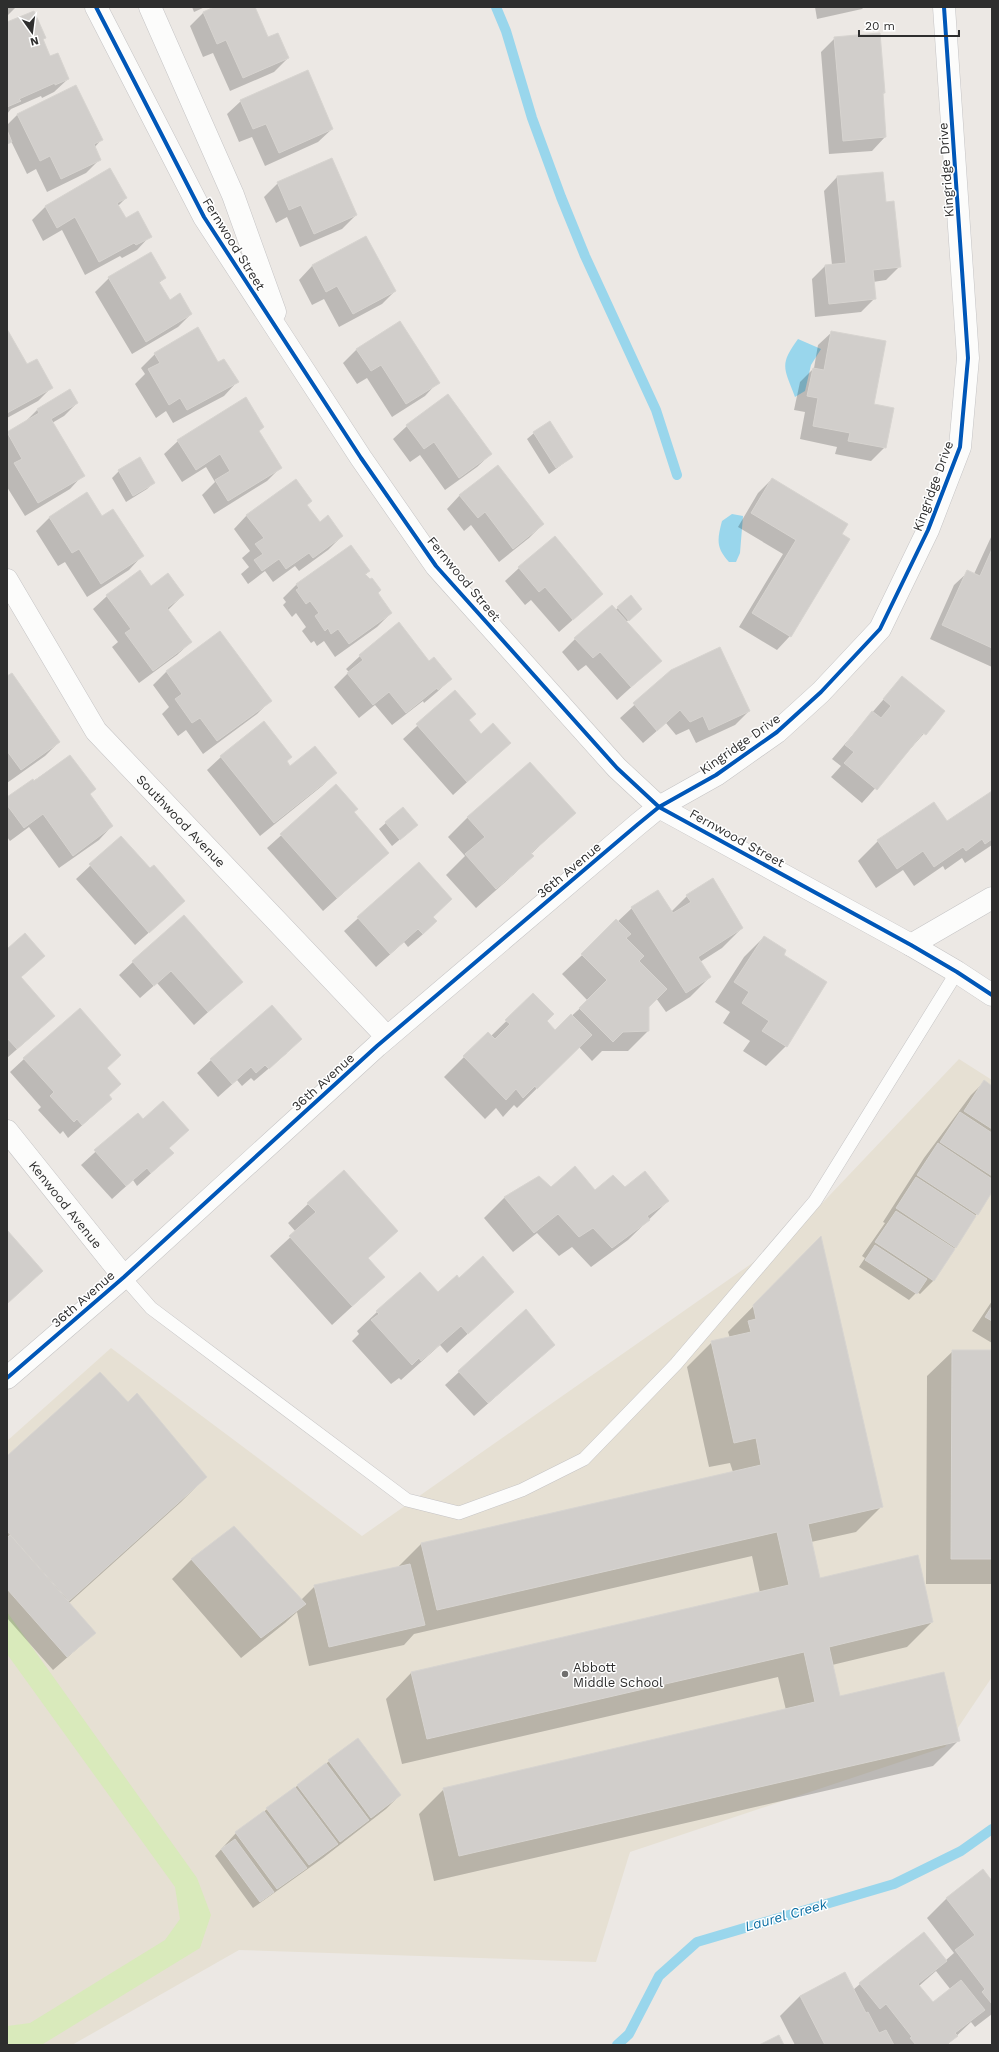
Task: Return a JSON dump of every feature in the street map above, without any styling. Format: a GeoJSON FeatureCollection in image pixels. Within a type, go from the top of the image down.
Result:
{"type":"FeatureCollection","features":[{"type":"Feature","properties":{"kind":"street","name":"Fernwood Street"},"geometry":{"type":"LineString","coordinates":[[96,7],[204,217],[361,458],[436,566],[617,768],[659,807],[911,945],[992,995]]}},
{"type":"Feature","properties":{"kind":"street","name":"Fernwood Street"},"geometry":{"type":"LineString","coordinates":[[150,7],[233,195],[288,348]]}},
{"type":"Feature","properties":{"kind":"street","name":"Kingridge Drive"},"geometry":{"type":"LineString","coordinates":[[659,807],[716,775],[777,732],[821,692],[880,629],[928,530],[960,447],[968,358],[944,7]]}},
{"type":"Feature","properties":{"kind":"street","name":"Southwood Avenue"},"geometry":{"type":"LineString","coordinates":[[7,580],[96,730],[387,1037]]}},
{"type":"Feature","properties":{"kind":"street","name":"36th Avenue"},"geometry":{"type":"LineString","coordinates":[[7,1378],[124,1277],[387,1037],[659,807]]}},
{"type":"Feature","properties":{"kind":"street"},"geometry":{"type":"LineString","coordinates":[[911,945],[992,898]]}},
{"type":"Feature","properties":{"kind":"street","name":"Kenwood Avenue"},"geometry":{"type":"LineString","coordinates":[[7,1131],[124,1277]]}},
{"type":"Feature","properties":{"kind":"lane"},"geometry":{"type":"LineString","coordinates":[[124,1277],[151,1308],[407,1500],[459,1513],[522,1490],[584,1459],[676,1364],[815,1202],[957,972]]}},
{"type":"Feature","properties":{"kind":"shaded area"},"geometry":{"type":"Polygon","coordinates":[[[959,1059],[992,1080],[992,1677],[945,1747],[630,1852],[596,1962],[239,1950],[72,2045],[7,2045],[7,1441],[111,1348],[362,1536],[791,1236],[959,1059]]]}},
{"type":"Feature","properties":{"kind":"green space"},"geometry":{"type":"Polygon","coordinates":[[[7,1612],[197,1878],[211,1915],[200,1948],[43,2044],[7,2045],[7,2026],[30,2023],[165,1940],[180,1919],[175,1887],[7,1654],[7,1612]]]}},
{"type":"Feature","properties":{"kind":"water"},"geometry":{"type":"Polygon","coordinates":[[[798,339],[821,349],[811,365],[805,391],[795,397],[785,367],[788,355],[798,339]]]}},
{"type":"Feature","properties":{"kind":"water"},"geometry":{"type":"Polygon","coordinates":[[[732,514],[743,516],[740,553],[736,562],[729,562],[722,552],[719,543],[719,533],[722,521],[732,514]]]}},
{"type":"Feature","properties":{"kind":"building"},"geometry":{"type":"Polygon","coordinates":[[[214,7],[255,7],[268,37],[278,33],[289,58],[243,78],[226,40],[217,44],[203,12],[214,7]]]}},
{"type":"Feature","properties":{"kind":"building"},"geometry":{"type":"Polygon","coordinates":[[[34,11],[46,38],[43,39],[50,56],[58,53],[69,79],[55,85],[55,83],[19,99],[21,101],[7,107],[7,22],[34,11]]]}},
{"type":"Feature","properties":{"kind":"building"},"geometry":{"type":"Polygon","coordinates":[[[880,33],[885,93],[883,93],[886,137],[843,141],[834,37],[880,33]]]}},
{"type":"Feature","properties":{"kind":"building"},"geometry":{"type":"Polygon","coordinates":[[[308,70],[333,129],[279,153],[266,124],[253,129],[240,100],[308,70]]]}},
{"type":"Feature","properties":{"kind":"building"},"geometry":{"type":"Polygon","coordinates":[[[76,85],[103,140],[94,144],[101,160],[61,179],[50,156],[40,161],[17,114],[76,85]]]}},
{"type":"Feature","properties":{"kind":"building"},"geometry":{"type":"Polygon","coordinates":[[[7,130],[12,142],[7,144],[7,130]]]}},
{"type":"Feature","properties":{"kind":"building"},"geometry":{"type":"Polygon","coordinates":[[[332,158],[357,215],[314,234],[301,205],[289,210],[277,182],[332,158]]]}},
{"type":"Feature","properties":{"kind":"building"},"geometry":{"type":"Polygon","coordinates":[[[110,168],[127,198],[117,203],[126,218],[138,211],[152,237],[136,245],[134,243],[99,262],[75,217],[57,228],[45,206],[110,168]]]}},
{"type":"Feature","properties":{"kind":"building"},"geometry":{"type":"Polygon","coordinates":[[[883,172],[886,202],[894,201],[901,267],[873,270],[876,299],[829,304],[825,265],[846,263],[837,176],[883,172]]]}},
{"type":"Feature","properties":{"kind":"building"},"geometry":{"type":"Polygon","coordinates":[[[366,236],[396,291],[353,314],[337,286],[326,292],[312,265],[366,236]]]}},
{"type":"Feature","properties":{"kind":"building"},"geometry":{"type":"Polygon","coordinates":[[[151,252],[166,278],[159,282],[170,300],[180,293],[192,314],[146,342],[108,277],[151,252]]]}},
{"type":"Feature","properties":{"kind":"building"},"geometry":{"type":"Polygon","coordinates":[[[400,321],[440,383],[406,404],[381,365],[371,371],[356,349],[400,321]]]}},
{"type":"Feature","properties":{"kind":"building"},"geometry":{"type":"Polygon","coordinates":[[[198,327],[218,362],[224,359],[239,382],[187,410],[180,398],[169,405],[148,369],[160,363],[154,353],[198,327]]]}},
{"type":"Feature","properties":{"kind":"building"},"geometry":{"type":"Polygon","coordinates":[[[7,329],[27,364],[37,359],[53,388],[7,413],[7,329]]]}},
{"type":"Feature","properties":{"kind":"building"},"geometry":{"type":"Polygon","coordinates":[[[831,331],[886,341],[874,404],[894,408],[886,448],[848,441],[850,433],[813,426],[818,398],[807,396],[813,368],[824,370],[831,331]]]}},
{"type":"Feature","properties":{"kind":"building"},"geometry":{"type":"Polygon","coordinates":[[[70,389],[78,403],[51,419],[85,476],[38,503],[14,463],[22,459],[7,432],[39,413],[37,409],[70,389]]]}},
{"type":"Feature","properties":{"kind":"building"},"geometry":{"type":"Polygon","coordinates":[[[448,394],[492,454],[459,478],[434,442],[424,449],[406,425],[448,394]]]}},
{"type":"Feature","properties":{"kind":"building"},"geometry":{"type":"Polygon","coordinates":[[[246,397],[264,427],[259,431],[282,468],[228,501],[215,480],[230,471],[220,454],[196,470],[177,440],[246,397]]]}},
{"type":"Feature","properties":{"kind":"building"},"geometry":{"type":"Polygon","coordinates":[[[550,421],[573,457],[556,468],[533,432],[550,421]]]}},
{"type":"Feature","properties":{"kind":"building"},"geometry":{"type":"Polygon","coordinates":[[[140,457],[155,483],[133,496],[118,470],[140,457]]]}},
{"type":"Feature","properties":{"kind":"building"},"geometry":{"type":"Polygon","coordinates":[[[498,465],[544,524],[513,549],[485,512],[478,518],[459,495],[498,465]]]}},
{"type":"Feature","properties":{"kind":"building"},"geometry":{"type":"Polygon","coordinates":[[[772,478],[848,524],[842,534],[850,539],[791,637],[752,613],[796,540],[751,513],[772,478]]]}},
{"type":"Feature","properties":{"kind":"building"},"geometry":{"type":"Polygon","coordinates":[[[296,479],[312,501],[307,505],[320,522],[328,515],[343,536],[313,558],[309,553],[286,569],[279,559],[262,571],[254,560],[263,554],[255,544],[264,538],[246,515],[296,479]]]}},
{"type":"Feature","properties":{"kind":"building"},"geometry":{"type":"Polygon","coordinates":[[[87,492],[102,516],[113,509],[144,556],[101,584],[79,549],[72,553],[49,517],[87,492]]]}},
{"type":"Feature","properties":{"kind":"building"},"geometry":{"type":"Polygon","coordinates":[[[555,536],[603,594],[573,620],[545,587],[539,592],[518,567],[555,536]]]}},
{"type":"Feature","properties":{"kind":"building"},"geometry":{"type":"Polygon","coordinates":[[[351,545],[370,571],[365,574],[370,579],[372,578],[381,590],[378,593],[392,613],[349,644],[338,629],[331,634],[328,628],[325,631],[315,616],[319,613],[310,601],[306,604],[296,590],[299,588],[296,584],[351,545]]]}},
{"type":"Feature","properties":{"kind":"building"},"geometry":{"type":"Polygon","coordinates":[[[992,549],[992,648],[942,625],[967,570],[980,576],[992,549]]]}},
{"type":"Feature","properties":{"kind":"building"},"geometry":{"type":"Polygon","coordinates":[[[140,570],[151,586],[168,573],[184,595],[167,608],[192,642],[153,671],[125,633],[131,629],[106,595],[140,570]]]}},
{"type":"Feature","properties":{"kind":"building"},"geometry":{"type":"Polygon","coordinates":[[[631,595],[642,609],[629,621],[617,607],[631,595]]]}},
{"type":"Feature","properties":{"kind":"building"},"geometry":{"type":"Polygon","coordinates":[[[612,605],[662,661],[631,687],[600,652],[593,658],[574,638],[612,605]]]}},
{"type":"Feature","properties":{"kind":"building"},"geometry":{"type":"Polygon","coordinates":[[[399,622],[429,661],[434,657],[452,679],[438,690],[437,688],[406,713],[389,692],[373,705],[347,673],[363,660],[359,655],[399,622]]]}},
{"type":"Feature","properties":{"kind":"building"},"geometry":{"type":"Polygon","coordinates":[[[220,631],[272,701],[217,741],[200,718],[192,723],[175,699],[182,694],[166,671],[220,631]]]}},
{"type":"Feature","properties":{"kind":"building"},"geometry":{"type":"Polygon","coordinates":[[[720,647],[750,711],[709,730],[703,716],[690,722],[680,710],[657,731],[633,703],[671,670],[720,647]]]}},
{"type":"Feature","properties":{"kind":"building"},"geometry":{"type":"Polygon","coordinates":[[[12,673],[60,742],[21,770],[7,751],[7,676],[12,673]]]}},
{"type":"Feature","properties":{"kind":"building"},"geometry":{"type":"Polygon","coordinates":[[[902,676],[945,711],[926,735],[923,733],[877,790],[844,763],[854,752],[845,745],[872,711],[881,718],[891,706],[883,699],[902,676]]]}},
{"type":"Feature","properties":{"kind":"building"},"geometry":{"type":"Polygon","coordinates":[[[455,690],[476,714],[469,720],[481,734],[493,723],[511,743],[467,782],[416,724],[455,690]]]}},
{"type":"Feature","properties":{"kind":"building"},"geometry":{"type":"Polygon","coordinates":[[[264,721],[292,757],[287,761],[290,766],[315,746],[337,773],[274,823],[220,756],[264,721]]]}},
{"type":"Feature","properties":{"kind":"building"},"geometry":{"type":"Polygon","coordinates":[[[70,755],[96,789],[90,794],[113,826],[73,856],[43,814],[24,828],[7,805],[7,797],[33,779],[34,781],[70,755]]]}},
{"type":"Feature","properties":{"kind":"building"},"geometry":{"type":"Polygon","coordinates":[[[530,762],[576,813],[531,853],[534,856],[496,889],[465,854],[485,837],[467,817],[530,762]]]}},
{"type":"Feature","properties":{"kind":"building"},"geometry":{"type":"Polygon","coordinates":[[[336,784],[358,809],[354,812],[389,853],[337,898],[280,834],[336,784]]]}},
{"type":"Feature","properties":{"kind":"building"},"geometry":{"type":"Polygon","coordinates":[[[992,791],[992,839],[985,844],[982,839],[966,851],[963,847],[934,867],[923,851],[897,869],[877,840],[934,802],[947,821],[992,791]]]}},
{"type":"Feature","properties":{"kind":"building"},"geometry":{"type":"Polygon","coordinates":[[[403,807],[418,825],[400,840],[385,822],[403,807]]]}},
{"type":"Feature","properties":{"kind":"building"},"geometry":{"type":"Polygon","coordinates":[[[121,836],[150,868],[154,865],[185,901],[149,933],[89,864],[121,836]]]}},
{"type":"Feature","properties":{"kind":"building"},"geometry":{"type":"Polygon","coordinates":[[[419,862],[452,899],[433,917],[437,921],[423,934],[418,929],[390,954],[357,917],[419,862]]]}},
{"type":"Feature","properties":{"kind":"building"},"geometry":{"type":"Polygon","coordinates":[[[713,878],[743,928],[698,957],[711,977],[686,993],[631,907],[658,890],[673,913],[691,902],[686,895],[713,878]]]}},
{"type":"Feature","properties":{"kind":"building"},"geometry":{"type":"Polygon","coordinates":[[[184,915],[243,982],[208,1012],[171,971],[154,986],[132,961],[184,915]]]}},
{"type":"Feature","properties":{"kind":"building"},"geometry":{"type":"Polygon","coordinates":[[[616,919],[631,934],[626,938],[644,956],[639,961],[667,989],[649,1007],[649,1031],[623,1032],[613,1042],[579,1008],[607,980],[581,954],[616,919]]]}},
{"type":"Feature","properties":{"kind":"building"},"geometry":{"type":"Polygon","coordinates":[[[25,933],[45,956],[21,977],[55,1016],[17,1049],[7,1038],[7,949],[25,933]]]}},
{"type":"Feature","properties":{"kind":"building"},"geometry":{"type":"Polygon","coordinates":[[[764,936],[786,950],[784,955],[827,982],[787,1047],[762,1031],[769,1021],[742,1003],[749,992],[734,982],[764,936]]]}},
{"type":"Feature","properties":{"kind":"building"},"geometry":{"type":"Polygon","coordinates":[[[533,993],[554,1014],[547,1021],[555,1030],[571,1014],[592,1035],[537,1089],[535,1086],[523,1098],[516,1089],[506,1100],[463,1056],[488,1032],[495,1039],[510,1024],[505,1020],[533,993]]]}},
{"type":"Feature","properties":{"kind":"building"},"geometry":{"type":"Polygon","coordinates":[[[272,1005],[302,1039],[269,1069],[265,1065],[256,1073],[251,1067],[232,1084],[210,1059],[272,1005]]]}},
{"type":"Feature","properties":{"kind":"building"},"geometry":{"type":"Polygon","coordinates":[[[80,1008],[121,1055],[107,1068],[121,1084],[109,1095],[112,1099],[82,1125],[77,1119],[74,1122],[50,1096],[54,1092],[23,1058],[80,1008]]]}},
{"type":"Feature","properties":{"kind":"building"},"geometry":{"type":"Polygon","coordinates":[[[984,1080],[992,1086],[992,1129],[964,1111],[984,1080]]]}},
{"type":"Feature","properties":{"kind":"building"},"geometry":{"type":"Polygon","coordinates":[[[163,1101],[189,1130],[169,1148],[174,1153],[151,1173],[147,1168],[126,1186],[94,1150],[138,1113],[143,1119],[163,1101]]]}},
{"type":"Feature","properties":{"kind":"building"},"geometry":{"type":"Polygon","coordinates":[[[960,1112],[992,1133],[992,1176],[940,1142],[960,1112]]]}},
{"type":"Feature","properties":{"kind":"building"},"geometry":{"type":"Polygon","coordinates":[[[938,1143],[992,1179],[992,1192],[978,1215],[917,1175],[938,1143]]]}},
{"type":"Feature","properties":{"kind":"building"},"geometry":{"type":"Polygon","coordinates":[[[575,1166],[595,1190],[613,1175],[625,1187],[645,1171],[669,1201],[647,1216],[650,1220],[612,1248],[593,1228],[579,1237],[558,1214],[534,1233],[504,1197],[539,1176],[551,1187],[575,1166]]]}},
{"type":"Feature","properties":{"kind":"building"},"geometry":{"type":"Polygon","coordinates":[[[344,1170],[398,1231],[368,1258],[385,1277],[352,1306],[289,1236],[316,1212],[307,1203],[344,1170]]]}},
{"type":"Feature","properties":{"kind":"building"},"geometry":{"type":"Polygon","coordinates":[[[916,1177],[976,1216],[956,1248],[896,1208],[916,1177]]]}},
{"type":"Feature","properties":{"kind":"building"},"geometry":{"type":"Polygon","coordinates":[[[896,1211],[955,1249],[934,1281],[875,1242],[896,1211]]]}},
{"type":"Feature","properties":{"kind":"building"},"geometry":{"type":"Polygon","coordinates":[[[7,1230],[43,1271],[8,1303],[7,1302],[7,1230]]]}},
{"type":"Feature","properties":{"kind":"building"},"geometry":{"type":"Polygon","coordinates":[[[821,1236],[883,1507],[808,1524],[820,1578],[918,1555],[933,1622],[829,1647],[840,1696],[944,1672],[960,1741],[459,1856],[443,1788],[815,1702],[804,1652],[427,1739],[411,1672],[789,1585],[777,1532],[437,1610],[421,1543],[761,1465],[756,1438],[734,1443],[711,1341],[751,1332],[748,1321],[756,1319],[753,1305],[821,1236]]]}},
{"type":"Feature","properties":{"kind":"building"},"geometry":{"type":"Polygon","coordinates":[[[875,1245],[927,1279],[917,1294],[865,1260],[875,1245]]]}},
{"type":"Feature","properties":{"kind":"building"},"geometry":{"type":"Polygon","coordinates":[[[483,1256],[514,1292],[468,1334],[461,1326],[421,1361],[419,1358],[412,1365],[371,1320],[379,1314],[376,1311],[420,1272],[438,1292],[457,1275],[459,1278],[483,1256]]]}},
{"type":"Feature","properties":{"kind":"building"},"geometry":{"type":"Polygon","coordinates":[[[992,1306],[992,1321],[985,1317],[992,1306]]]}},
{"type":"Feature","properties":{"kind":"building"},"geometry":{"type":"Polygon","coordinates":[[[526,1309],[555,1345],[488,1403],[458,1371],[526,1309]]]}},
{"type":"Feature","properties":{"kind":"building"},"geometry":{"type":"Polygon","coordinates":[[[952,1350],[992,1350],[992,1559],[951,1559],[952,1350]]]}},
{"type":"Feature","properties":{"kind":"building"},"geometry":{"type":"Polygon","coordinates":[[[100,1372],[128,1402],[137,1393],[207,1477],[69,1601],[7,1531],[7,1456],[100,1372]]]}},
{"type":"Feature","properties":{"kind":"building"},"geometry":{"type":"Polygon","coordinates":[[[234,1526],[306,1604],[261,1638],[191,1559],[234,1526]]]}},
{"type":"Feature","properties":{"kind":"building"},"geometry":{"type":"Polygon","coordinates":[[[10,1535],[96,1633],[67,1657],[7,1589],[7,1538],[10,1535]]]}},
{"type":"Feature","properties":{"kind":"building"},"geometry":{"type":"Polygon","coordinates":[[[410,1564],[425,1625],[329,1647],[314,1585],[410,1564]]]}},
{"type":"Feature","properties":{"kind":"building"},"geometry":{"type":"Polygon","coordinates":[[[358,1738],[401,1795],[371,1818],[328,1760],[358,1738]]]}},
{"type":"Feature","properties":{"kind":"building"},"geometry":{"type":"Polygon","coordinates":[[[326,1763],[369,1820],[340,1842],[297,1785],[326,1763]]]}},
{"type":"Feature","properties":{"kind":"building"},"geometry":{"type":"Polygon","coordinates":[[[295,1787],[338,1844],[309,1865],[266,1808],[295,1787]]]}},
{"type":"Feature","properties":{"kind":"building"},"geometry":{"type":"Polygon","coordinates":[[[264,1811],[307,1868],[277,1889],[235,1832],[264,1811]]]}},
{"type":"Feature","properties":{"kind":"building"},"geometry":{"type":"Polygon","coordinates":[[[235,1839],[274,1892],[260,1902],[221,1849],[235,1839]]]}},
{"type":"Feature","properties":{"kind":"building"},"geometry":{"type":"Polygon","coordinates":[[[983,1869],[992,1881],[992,2004],[982,1992],[985,1989],[955,1950],[975,1935],[946,1898],[983,1869]]]}},
{"type":"Feature","properties":{"kind":"building"},"geometry":{"type":"Polygon","coordinates":[[[924,1932],[947,1961],[918,1984],[933,2002],[961,1980],[985,2010],[955,2033],[958,2036],[946,2045],[916,2045],[910,2038],[912,2037],[886,2004],[880,2009],[859,1983],[924,1932]]]}},
{"type":"Feature","properties":{"kind":"building"},"geometry":{"type":"Polygon","coordinates":[[[845,1972],[866,2013],[868,2012],[879,2033],[886,2030],[894,2045],[825,2045],[800,1996],[845,1972]]]}},
{"type":"Feature","properties":{"kind":"building"},"geometry":{"type":"Polygon","coordinates":[[[779,2035],[784,2045],[759,2045],[779,2035]]]}},
{"type":"Feature","properties":{"kind":"waterway"},"geometry":{"type":"LineString","coordinates":[[496,7],[506,31],[532,118],[561,197],[585,256],[656,410],[677,475]]}},
{"type":"Feature","properties":{"kind":"waterway","name":"Laurel Creek"},"geometry":{"type":"LineString","coordinates":[[617,2045],[629,2034],[659,1976],[697,1942],[894,1884],[961,1851],[992,1829]]}},
{"type":"Feature","properties":{"kind":"cycle path"},"geometry":{"type":"LineString","coordinates":[[96,7],[204,217],[361,458],[436,566],[617,768],[659,807],[911,945],[992,995]]}},
{"type":"Feature","properties":{"kind":"cycle path"},"geometry":{"type":"LineString","coordinates":[[7,1378],[124,1277],[377,1046],[637,825],[659,807],[716,775],[777,732],[821,692],[880,629],[928,530],[960,447],[968,358],[944,7]]}},
{"type":"Feature","properties":{"kind":"place","name":"Abbott Middle School"},"geometry":{"type":"Point","coordinates":[565,1674]}}]}
